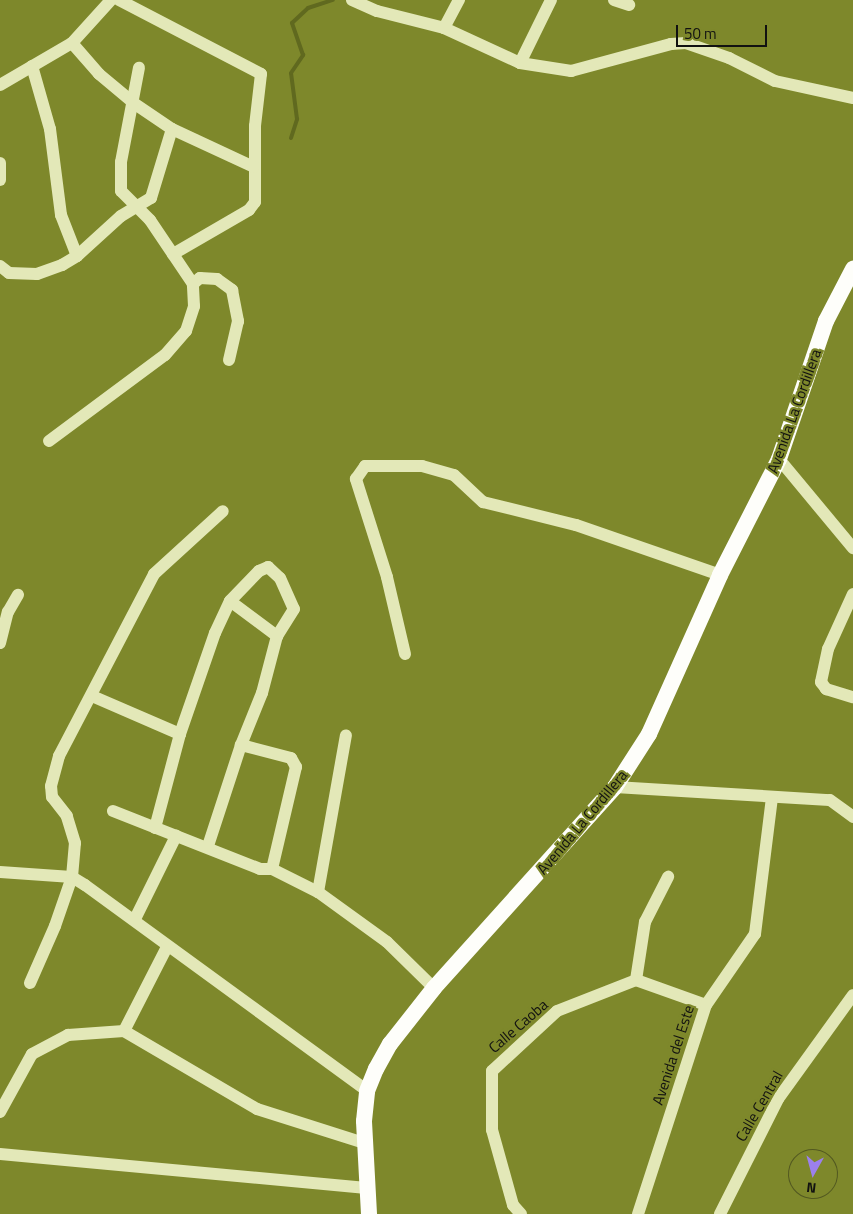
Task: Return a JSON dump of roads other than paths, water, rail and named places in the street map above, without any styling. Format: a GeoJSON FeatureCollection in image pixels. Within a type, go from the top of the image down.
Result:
{"type":"FeatureCollection","features":[{"type":"Feature","properties":{"kind":"main road","name":"Avenida La Cordillera"},"geometry":{"type":"LineString","coordinates":[[369,1214],[364,1143],[367,1091],[390,1044],[434,988],[615,787],[649,734],[720,575],[779,459],[826,321],[853,268]]}},
{"type":"Feature","properties":{"kind":"street"},"geometry":{"type":"LineString","coordinates":[[0,85],[72,43],[111,0]]}},
{"type":"Feature","properties":{"kind":"street"},"geometry":{"type":"LineString","coordinates":[[120,0],[261,74],[254,126],[255,202],[249,210],[174,254]]}},
{"type":"Feature","properties":{"kind":"street"},"geometry":{"type":"LineString","coordinates":[[352,0],[377,11],[444,28],[520,63],[571,71],[671,44],[686,43],[729,58],[775,80],[853,98]]}},
{"type":"Feature","properties":{"kind":"street"},"geometry":{"type":"LineString","coordinates":[[444,28],[459,0]]}},
{"type":"Feature","properties":{"kind":"street"},"geometry":{"type":"LineString","coordinates":[[520,63],[551,0]]}},
{"type":"Feature","properties":{"kind":"street"},"geometry":{"type":"LineString","coordinates":[[614,0],[629,4]]}},
{"type":"Feature","properties":{"kind":"street"},"geometry":{"type":"LineString","coordinates":[[72,43],[99,74],[134,104],[172,129],[254,167]]}},
{"type":"Feature","properties":{"kind":"street"},"geometry":{"type":"LineString","coordinates":[[32,66],[50,129],[61,214],[77,256]]}},
{"type":"Feature","properties":{"kind":"street"},"geometry":{"type":"LineString","coordinates":[[49,441],[134,380],[186,331],[194,306],[193,284],[174,254],[150,220],[134,207],[121,191],[121,172],[139,68]]}},
{"type":"Feature","properties":{"kind":"street"},"geometry":{"type":"LineString","coordinates":[[0,266],[9,273],[37,274],[77,256],[134,207],[151,198],[172,129]]}},
{"type":"Feature","properties":{"kind":"street"},"geometry":{"type":"LineString","coordinates":[[0,163],[0,180]]}},
{"type":"Feature","properties":{"kind":"street"},"geometry":{"type":"LineString","coordinates":[[193,284],[200,278],[217,279],[232,290],[238,321],[229,360]]}},
{"type":"Feature","properties":{"kind":"street"},"geometry":{"type":"LineString","coordinates":[[779,459],[853,548]]}},
{"type":"Feature","properties":{"kind":"street"},"geometry":{"type":"LineString","coordinates":[[405,654],[387,577],[356,478],[365,466],[422,466],[454,475],[483,502],[576,525],[720,575]]}},
{"type":"Feature","properties":{"kind":"street"},"geometry":{"type":"LineString","coordinates":[[30,983],[55,926],[72,877],[75,843],[67,816],[52,797],[51,786],[59,756],[154,574],[223,510]]}},
{"type":"Feature","properties":{"kind":"street"},"geometry":{"type":"LineString","coordinates":[[155,828],[180,734],[230,601],[259,571],[268,567],[280,578],[294,604],[277,636],[262,693],[241,745],[208,846]]}},
{"type":"Feature","properties":{"kind":"street"},"geometry":{"type":"LineString","coordinates":[[853,594],[828,649],[821,682],[826,689],[853,697]]}},
{"type":"Feature","properties":{"kind":"street"},"geometry":{"type":"LineString","coordinates":[[0,643],[8,612],[18,595]]}},
{"type":"Feature","properties":{"kind":"street"},"geometry":{"type":"LineString","coordinates":[[230,601],[277,636]]}},
{"type":"Feature","properties":{"kind":"street"},"geometry":{"type":"LineString","coordinates":[[92,696],[180,734]]}},
{"type":"Feature","properties":{"kind":"street"},"geometry":{"type":"LineString","coordinates":[[318,892],[346,734]]}},
{"type":"Feature","properties":{"kind":"street"},"geometry":{"type":"LineString","coordinates":[[241,745],[291,758],[296,767],[272,869]]}},
{"type":"Feature","properties":{"kind":"street"},"geometry":{"type":"LineString","coordinates":[[615,787],[830,800],[853,817]]}},
{"type":"Feature","properties":{"kind":"street","name":"Avenida del Este"},"geometry":{"type":"LineString","coordinates":[[638,1214],[706,1005],[755,934],[772,797]]}},
{"type":"Feature","properties":{"kind":"street"},"geometry":{"type":"LineString","coordinates":[[113,811],[176,836],[208,846],[260,869],[272,869],[318,892],[387,942],[434,988]]}},
{"type":"Feature","properties":{"kind":"street"},"geometry":{"type":"LineString","coordinates":[[135,918],[176,836]]}},
{"type":"Feature","properties":{"kind":"street"},"geometry":{"type":"LineString","coordinates":[[0,872],[72,877],[135,918],[167,947],[367,1091]]}},
{"type":"Feature","properties":{"kind":"street"},"geometry":{"type":"LineString","coordinates":[[668,878],[646,922],[636,980],[706,1005]]}},
{"type":"Feature","properties":{"kind":"street"},"geometry":{"type":"LineString","coordinates":[[124,1031],[167,947]]}},
{"type":"Feature","properties":{"kind":"street","name":"Calle Caoba"},"geometry":{"type":"LineString","coordinates":[[521,1214],[513,1205],[492,1130],[492,1071],[557,1011],[636,980]]}},
{"type":"Feature","properties":{"kind":"street","name":"Calle Central"},"geometry":{"type":"LineString","coordinates":[[720,1214],[778,1099],[853,995]]}},
{"type":"Feature","properties":{"kind":"street"},"geometry":{"type":"LineString","coordinates":[[0,1112],[32,1054],[68,1035],[124,1031],[257,1110],[364,1143]]}},
{"type":"Feature","properties":{"kind":"street"},"geometry":{"type":"LineString","coordinates":[[0,1154],[366,1188]]}},
{"type":"Feature","properties":{"kind":"waterway"},"geometry":{"type":"LineString","coordinates":[[291,138],[297,119],[291,73],[303,55],[292,23],[308,8],[333,0]]}}]}
